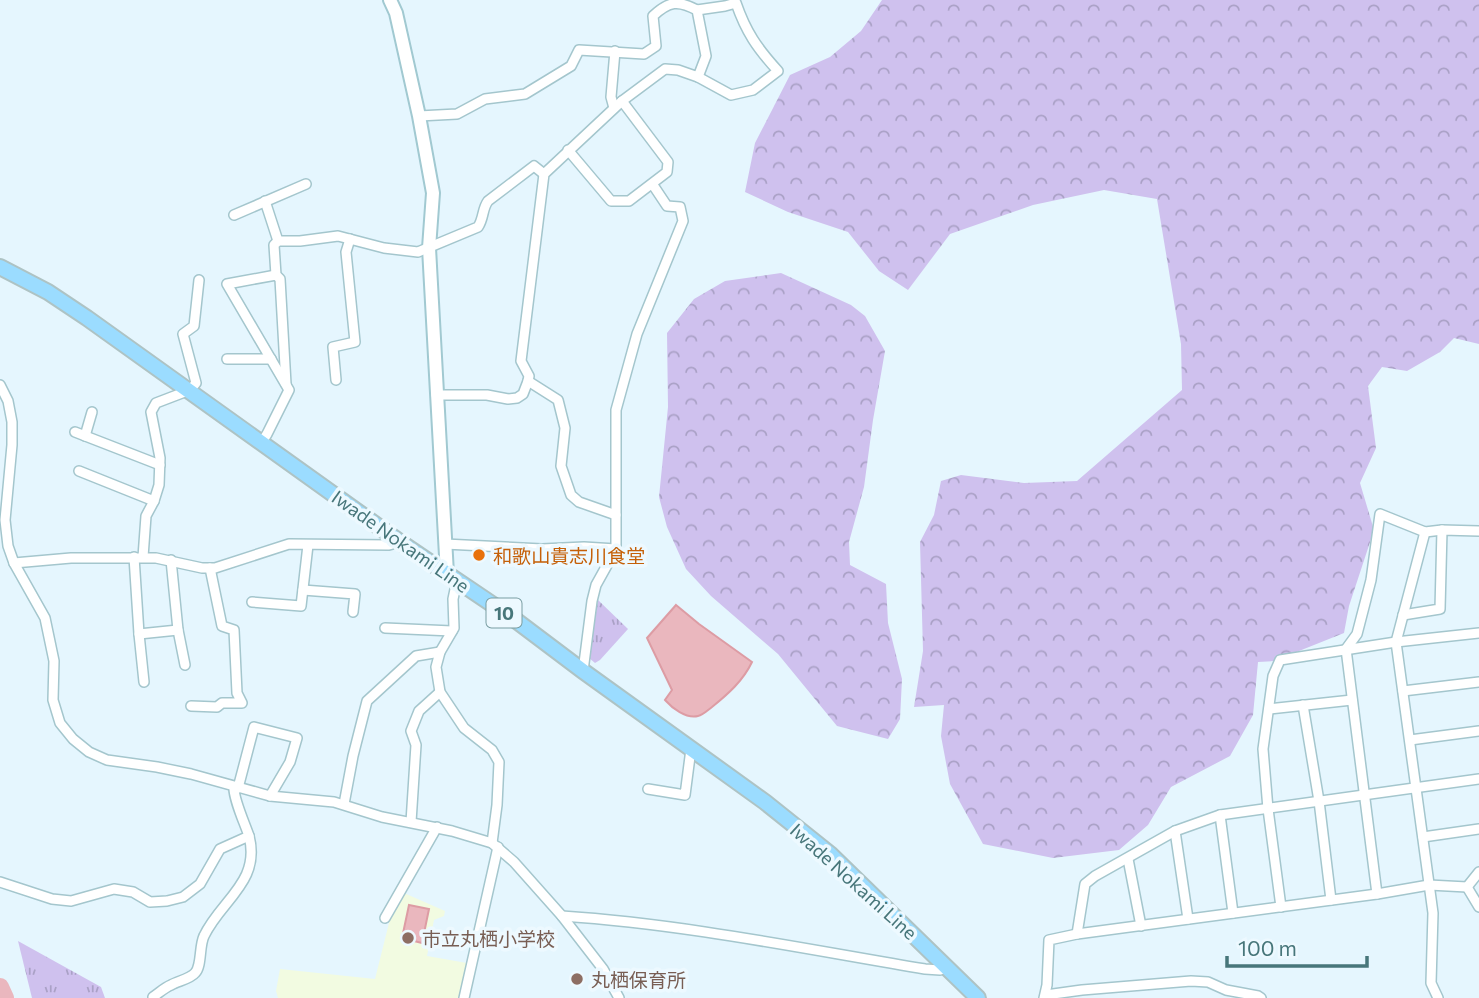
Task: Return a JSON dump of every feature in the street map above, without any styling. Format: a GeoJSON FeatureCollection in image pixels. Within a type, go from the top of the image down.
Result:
{"type":"FeatureCollection","features":[{"type":"Feature","properties":{"kind":"main road","name":"Iwade Nokami Line"},"geometry":{"type":"LineString","coordinates":[[0,267],[48,292],[190,390],[400,542],[514,619],[765,802],[830,854],[978,998]]}},
{"type":"Feature","properties":{"kind":"street"},"geometry":{"type":"LineString","coordinates":[[390,0],[396,13],[419,116],[433,193],[429,248],[436,395],[445,544],[452,577],[454,628],[440,652],[436,667],[440,692],[464,728],[492,750],[499,761],[495,845],[464,998]]}},
{"type":"Feature","properties":{"kind":"street"},"geometry":{"type":"LineString","coordinates":[[419,116],[457,114],[485,99],[525,94],[571,66],[579,50],[644,54],[656,46],[653,16],[663,6],[674,2],[684,2],[697,10],[736,3],[744,27],[778,71],[753,90],[731,95],[698,77],[665,69],[618,104],[568,150],[544,174],[521,361],[529,376],[523,394],[508,399],[486,395],[436,395]]}},
{"type":"Feature","properties":{"kind":"street"},"geometry":{"type":"LineString","coordinates":[[697,10],[706,56],[698,77]]}},
{"type":"Feature","properties":{"kind":"street"},"geometry":{"type":"LineString","coordinates":[[568,150],[611,201],[629,201],[667,172],[668,162],[611,97],[615,51]]}},
{"type":"Feature","properties":{"kind":"street"},"geometry":{"type":"LineString","coordinates":[[278,241],[300,242],[338,236],[384,248],[418,253],[478,227],[488,201],[534,166],[544,174]]}},
{"type":"Feature","properties":{"kind":"street"},"geometry":{"type":"LineString","coordinates":[[233,215],[306,184]]}},
{"type":"Feature","properties":{"kind":"street"},"geometry":{"type":"LineString","coordinates":[[583,671],[596,585],[616,549],[616,410],[637,334],[683,221],[680,207],[667,206],[653,185]]}},
{"type":"Feature","properties":{"kind":"street"},"geometry":{"type":"LineString","coordinates":[[265,201],[278,241]]}},
{"type":"Feature","properties":{"kind":"street"},"geometry":{"type":"LineString","coordinates":[[336,380],[332,347],[355,342],[346,252],[349,239]]}},
{"type":"Feature","properties":{"kind":"street"},"geometry":{"type":"LineString","coordinates":[[278,241],[274,245],[276,275],[280,279],[286,384]]}},
{"type":"Feature","properties":{"kind":"street"},"geometry":{"type":"LineString","coordinates":[[262,442],[289,390],[228,284],[276,275]]}},
{"type":"Feature","properties":{"kind":"street"},"geometry":{"type":"LineString","coordinates":[[144,682],[139,634],[139,557],[146,516],[155,501],[159,485],[160,465],[151,412],[156,403],[190,390],[195,383],[183,334],[194,326],[199,280]]}},
{"type":"Feature","properties":{"kind":"street"},"geometry":{"type":"LineString","coordinates":[[227,359],[271,359]]}},
{"type":"Feature","properties":{"kind":"street"},"geometry":{"type":"LineString","coordinates":[[528,381],[558,400],[565,428],[561,466],[571,495],[579,502],[616,515]]}},
{"type":"Feature","properties":{"kind":"street"},"geometry":{"type":"LineString","coordinates":[[0,385],[8,401],[12,422],[5,520],[8,546],[14,563],[45,618],[54,661],[53,700],[60,723],[73,739],[89,752],[107,760],[180,771],[270,796],[344,804],[382,817],[437,827],[495,845],[514,862],[562,916],[603,969],[620,998]]}},
{"type":"Feature","properties":{"kind":"street"},"geometry":{"type":"LineString","coordinates":[[92,412],[80,434],[160,465]]}},
{"type":"Feature","properties":{"kind":"street"},"geometry":{"type":"LineString","coordinates":[[0,463],[11,457]]}},
{"type":"Feature","properties":{"kind":"street"},"geometry":{"type":"LineString","coordinates":[[79,471],[155,501]]}},
{"type":"Feature","properties":{"kind":"street"},"geometry":{"type":"LineString","coordinates":[[1377,894],[1346,649],[1357,634],[1371,580],[1380,514],[1425,532],[1479,531]]}},
{"type":"Feature","properties":{"kind":"street"},"geometry":{"type":"LineString","coordinates":[[1403,615],[1440,609],[1442,530]]}},
{"type":"Feature","properties":{"kind":"street"},"geometry":{"type":"LineString","coordinates":[[1425,532],[1396,642],[1433,913],[1431,984],[1438,998]]}},
{"type":"Feature","properties":{"kind":"street"},"geometry":{"type":"LineString","coordinates":[[14,563],[71,558],[139,557],[215,568],[289,544],[389,545],[400,542]]}},
{"type":"Feature","properties":{"kind":"street"},"geometry":{"type":"LineString","coordinates":[[445,544],[542,549],[616,549]]}},
{"type":"Feature","properties":{"kind":"street"},"geometry":{"type":"LineString","coordinates":[[252,602],[301,606],[309,545]]}},
{"type":"Feature","properties":{"kind":"street"},"geometry":{"type":"LineString","coordinates":[[172,560],[178,630],[185,666]]}},
{"type":"Feature","properties":{"kind":"street"},"geometry":{"type":"LineString","coordinates":[[191,706],[217,707],[222,703],[242,703],[237,693],[234,630],[222,626],[210,568]]}},
{"type":"Feature","properties":{"kind":"street"},"geometry":{"type":"LineString","coordinates":[[303,590],[355,594],[352,612]]}},
{"type":"Feature","properties":{"kind":"street"},"geometry":{"type":"LineString","coordinates":[[385,628],[452,631]]}},
{"type":"Feature","properties":{"kind":"street"},"geometry":{"type":"LineString","coordinates":[[139,634],[178,630]]}},
{"type":"Feature","properties":{"kind":"street"},"geometry":{"type":"LineString","coordinates":[[1281,907],[1268,809],[1264,749],[1273,676],[1280,660],[1396,642],[1479,634]]}},
{"type":"Feature","properties":{"kind":"street"},"geometry":{"type":"LineString","coordinates":[[344,804],[367,701],[416,656],[440,652]]}},
{"type":"Feature","properties":{"kind":"street"},"geometry":{"type":"LineString","coordinates":[[1403,691],[1479,682]]}},
{"type":"Feature","properties":{"kind":"street"},"geometry":{"type":"LineString","coordinates":[[411,822],[416,745],[411,731],[419,711],[440,692]]}},
{"type":"Feature","properties":{"kind":"street"},"geometry":{"type":"LineString","coordinates":[[1269,709],[1352,699]]}},
{"type":"Feature","properties":{"kind":"street"},"geometry":{"type":"LineString","coordinates":[[1303,705],[1319,801],[1331,900]]}},
{"type":"Feature","properties":{"kind":"street"},"geometry":{"type":"LineString","coordinates":[[153,997],[195,974],[203,938],[246,877],[252,861],[249,836],[233,794],[254,727],[297,738],[290,762],[270,796]]}},
{"type":"Feature","properties":{"kind":"street"},"geometry":{"type":"LineString","coordinates":[[1410,740],[1479,731]]}},
{"type":"Feature","properties":{"kind":"street"},"geometry":{"type":"LineString","coordinates":[[648,789],[685,794],[691,749]]}},
{"type":"Feature","properties":{"kind":"street"},"geometry":{"type":"LineString","coordinates":[[1077,934],[1085,884],[1175,831],[1220,815],[1479,779]]}},
{"type":"Feature","properties":{"kind":"street"},"geometry":{"type":"LineString","coordinates":[[1220,815],[1233,913]]}},
{"type":"Feature","properties":{"kind":"street"},"geometry":{"type":"LineString","coordinates":[[386,918],[437,827]]}},
{"type":"Feature","properties":{"kind":"street"},"geometry":{"type":"LineString","coordinates":[[1423,837],[1479,829]]}},
{"type":"Feature","properties":{"kind":"street"},"geometry":{"type":"LineString","coordinates":[[1175,831],[1188,919]]}},
{"type":"Feature","properties":{"kind":"street"},"geometry":{"type":"LineString","coordinates":[[0,882],[52,899],[71,901],[114,889],[133,892],[150,902],[167,901],[183,897],[200,884],[220,849],[249,836]]}},
{"type":"Feature","properties":{"kind":"street"},"geometry":{"type":"LineString","coordinates":[[1128,859],[1141,926]]}},
{"type":"Feature","properties":{"kind":"street"},"geometry":{"type":"LineString","coordinates":[[1467,887],[1479,872]]}},
{"type":"Feature","properties":{"kind":"street"},"geometry":{"type":"LineString","coordinates":[[1261,998],[1226,990],[1208,982],[1191,981],[1082,990],[1045,997],[1049,940],[1429,885],[1467,887]]}},
{"type":"Feature","properties":{"kind":"street"},"geometry":{"type":"LineString","coordinates":[[1467,887],[1479,907]]}},
{"type":"Feature","properties":{"kind":"street"},"geometry":{"type":"LineString","coordinates":[[562,916],[714,934],[933,970],[947,967]]}},
{"type":"Feature","properties":{"kind":"shaded area"},"geometry":{"type":"Polygon","coordinates":[[[676,605],[752,662],[735,687],[702,715],[693,717],[675,709],[665,700],[672,690],[647,638],[676,605]]]}},
{"type":"Feature","properties":{"kind":"shaded area","name":"市立丸栖小学校"},"geometry":{"type":"Polygon","coordinates":[[[404,893],[445,911],[444,916],[434,920],[427,956],[467,963],[460,998],[278,998],[276,991],[280,969],[375,979],[391,915],[404,893]]]}},
{"type":"Feature","properties":{"kind":"shaded area"},"geometry":{"type":"Polygon","coordinates":[[[409,905],[429,909],[422,943],[402,938],[409,905]]]}},
{"type":"Feature","properties":{"kind":"green space"},"geometry":{"type":"Polygon","coordinates":[[[882,0],[1479,0],[1479,344],[1454,338],[1440,352],[1407,371],[1382,367],[1368,386],[1376,448],[1360,483],[1374,530],[1349,606],[1344,633],[1274,661],[1258,662],[1253,715],[1230,756],[1171,787],[1148,825],[1119,850],[1053,858],[983,844],[950,784],[941,736],[944,705],[914,707],[923,651],[920,542],[934,515],[941,481],[961,475],[1024,483],[1077,481],[1182,390],[1181,344],[1157,199],[1104,190],[1033,205],[950,234],[908,290],[879,271],[848,232],[788,212],[745,192],[755,143],[790,75],[830,57],[861,31],[882,0]]]}},
{"type":"Feature","properties":{"kind":"green space"},"geometry":{"type":"Polygon","coordinates":[[[781,273],[851,305],[865,316],[885,351],[864,487],[849,542],[850,565],[886,584],[888,623],[902,679],[900,719],[888,739],[837,726],[778,654],[711,596],[686,569],[667,527],[659,497],[668,407],[667,333],[694,299],[725,281],[781,273]]]}},
{"type":"Feature","properties":{"kind":"green space"},"geometry":{"type":"Polygon","coordinates":[[[598,600],[628,629],[595,663],[589,658],[598,600]]]}},
{"type":"Feature","properties":{"kind":"green space"},"geometry":{"type":"Polygon","coordinates":[[[18,941],[101,987],[105,998],[32,998],[18,941]]]}},
{"type":"Feature","properties":{"kind":"waterway"},"geometry":{"type":"LineString","coordinates":[[0,987],[5,998]]}},
{"type":"Feature","properties":{"kind":"place","name":"和歌山貴志川食堂"},"geometry":{"type":"Point","coordinates":[479,555]}},
{"type":"Feature","properties":{"kind":"place","name":"市立丸栖小学校"},"geometry":{"type":"Point","coordinates":[408,938]}},
{"type":"Feature","properties":{"kind":"place","name":"丸栖保育所"},"geometry":{"type":"Point","coordinates":[577,979]}}]}
